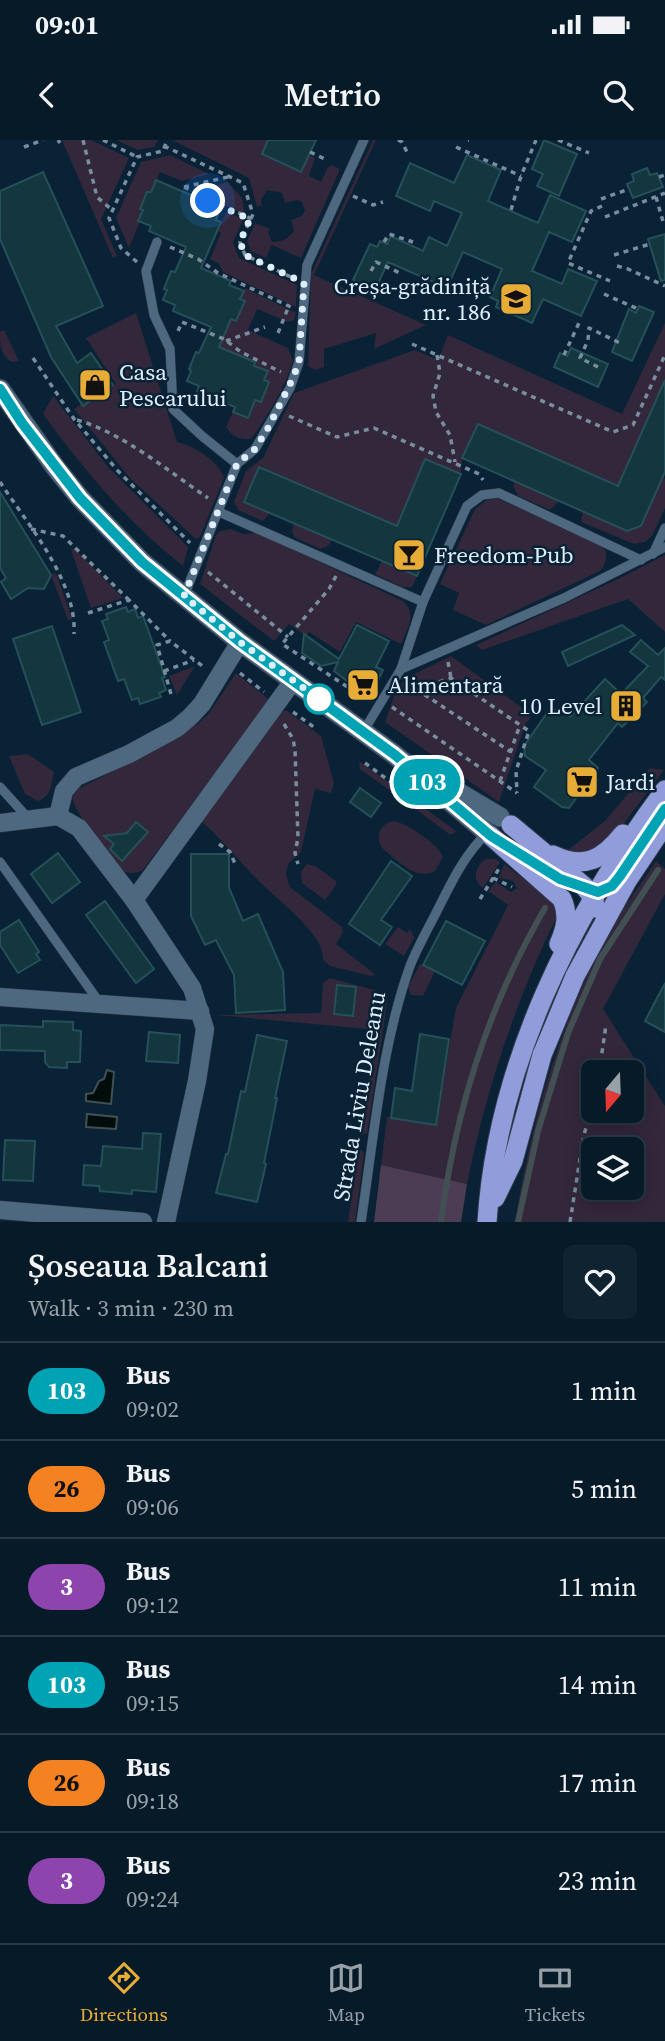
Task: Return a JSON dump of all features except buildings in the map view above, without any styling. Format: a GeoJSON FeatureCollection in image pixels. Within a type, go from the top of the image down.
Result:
{"type":"FeatureCollection","features":[{"type":"Feature","properties":{"kind":"highway"},"geometry":{"type":"LineString","coordinates":[[505,821],[550,854],[564,860],[591,861],[611,850],[665,776]]}},
{"type":"Feature","properties":{"kind":"highway"},"geometry":{"type":"LineString","coordinates":[[487,1219],[543,1023],[594,918],[593,894],[665,790]]}},
{"type":"Feature","properties":{"kind":"highway"},"geometry":{"type":"LineString","coordinates":[[489,834],[560,879],[593,894],[612,886],[665,809]]}},
{"type":"Feature","properties":{"kind":"highway"},"geometry":{"type":"LineString","coordinates":[[505,821],[593,894]]}},
{"type":"Feature","properties":{"kind":"highway"},"geometry":{"type":"LineString","coordinates":[[487,1219],[513,1161],[542,1055],[575,976],[628,881],[665,824]]}},
{"type":"Feature","properties":{"kind":"highway"},"geometry":{"type":"LineString","coordinates":[[487,1219],[484,1156],[499,1096],[527,1012],[559,945],[567,919],[567,909],[562,899],[489,834]]}},
{"type":"Feature","properties":{"kind":"main road"},"geometry":{"type":"LineString","coordinates":[[0,389],[22,423],[80,498],[142,562],[240,642],[395,755],[489,834]]}},
{"type":"Feature","properties":{"kind":"main road"},"geometry":{"type":"LineString","coordinates":[[395,755],[505,821]]}},
{"type":"Feature","properties":{"kind":"street"},"geometry":{"type":"LineString","coordinates":[[58,816],[64,791],[76,777],[129,754],[177,728],[202,704],[240,642]]}},
{"type":"Feature","properties":{"kind":"street"},"geometry":{"type":"LineString","coordinates":[[134,900],[293,681]]}},
{"type":"Feature","properties":{"kind":"street"},"geometry":{"type":"LineString","coordinates":[[0,823],[58,816],[79,828],[134,900],[192,988],[205,1029],[166,1222]]}},
{"type":"Feature","properties":{"kind":"street"},"geometry":{"type":"LineString","coordinates":[[0,997],[200,1011]]}},
{"type":"Feature","properties":{"kind":"street"},"geometry":{"type":"LineString","coordinates":[[0,1210],[143,1222]]}},
{"type":"Feature","properties":{"kind":"lane"},"geometry":{"type":"LineString","coordinates":[[184,596],[237,464],[255,449],[293,378],[299,362],[304,283],[311,254],[364,140]]}},
{"type":"Feature","properties":{"kind":"lane"},"geometry":{"type":"LineString","coordinates":[[157,242],[146,271],[154,315],[170,349],[173,409],[237,464]]}},
{"type":"Feature","properties":{"kind":"lane"},"geometry":{"type":"LineString","coordinates":[[363,732],[378,698],[401,669],[424,602],[467,506],[482,495],[499,493],[641,560]]}},
{"type":"Feature","properties":{"kind":"lane"},"geometry":{"type":"LineString","coordinates":[[220,509],[424,602]]}},
{"type":"Feature","properties":{"kind":"lane"},"geometry":{"type":"LineString","coordinates":[[653,554],[665,528]]}},
{"type":"Feature","properties":{"kind":"lane"},"geometry":{"type":"LineString","coordinates":[[401,669],[564,597],[665,547]]}},
{"type":"Feature","properties":{"kind":"lane"},"geometry":{"type":"LineString","coordinates":[[0,787],[29,819]]}},
{"type":"Feature","properties":{"kind":"lane","name":"Strada Liviu Deleanu"},"geometry":{"type":"LineString","coordinates":[[361,1222],[389,1043],[402,991],[412,963],[452,881],[466,857],[489,834]]}},
{"type":"Feature","properties":{"kind":"lane"},"geometry":{"type":"LineString","coordinates":[[0,862],[100,1004]]}},
{"type":"Feature","properties":{"kind":"path"},"geometry":{"type":"LineString","coordinates":[[24,147],[43,140]]}},
{"type":"Feature","properties":{"kind":"path"},"geometry":{"type":"LineString","coordinates":[[83,140],[97,197],[112,210]]}},
{"type":"Feature","properties":{"kind":"path"},"geometry":{"type":"LineString","coordinates":[[103,140],[137,157],[163,150],[167,140]]}},
{"type":"Feature","properties":{"kind":"path"},"geometry":{"type":"LineString","coordinates":[[398,140],[407,152]]}},
{"type":"Feature","properties":{"kind":"path"},"geometry":{"type":"LineString","coordinates":[[511,211],[521,176],[537,140]]}},
{"type":"Feature","properties":{"kind":"path"},"geometry":{"type":"LineString","coordinates":[[558,140],[589,153]]}},
{"type":"Feature","properties":{"kind":"path"},"geometry":{"type":"LineString","coordinates":[[164,146],[243,183],[252,211],[240,242],[245,255],[304,283]]}},
{"type":"Feature","properties":{"kind":"path"},"geometry":{"type":"LineString","coordinates":[[456,147],[521,176]]}},
{"type":"Feature","properties":{"kind":"path"},"geometry":{"type":"LineString","coordinates":[[310,152],[326,159]]}},
{"type":"Feature","properties":{"kind":"path"},"geometry":{"type":"LineString","coordinates":[[137,157],[109,218],[121,248],[146,271]]}},
{"type":"Feature","properties":{"kind":"path"},"geometry":{"type":"LineString","coordinates":[[659,177],[665,175]]}},
{"type":"Feature","properties":{"kind":"path"},"geometry":{"type":"LineString","coordinates":[[230,177],[184,187],[256,221]]}},
{"type":"Feature","properties":{"kind":"path"},"geometry":{"type":"LineString","coordinates":[[600,199],[629,189]]}},
{"type":"Feature","properties":{"kind":"path"},"geometry":{"type":"LineString","coordinates":[[340,191],[373,205],[383,202]]}},
{"type":"Feature","properties":{"kind":"path"},"geometry":{"type":"LineString","coordinates":[[605,217],[665,193]]}},
{"type":"Feature","properties":{"kind":"path"},"geometry":{"type":"LineString","coordinates":[[656,197],[664,225]]}},
{"type":"Feature","properties":{"kind":"path"},"geometry":{"type":"LineString","coordinates":[[602,206],[591,211],[568,264],[610,282]]}},
{"type":"Feature","properties":{"kind":"path"},"geometry":{"type":"LineString","coordinates":[[252,211],[258,210]]}},
{"type":"Feature","properties":{"kind":"path"},"geometry":{"type":"LineString","coordinates":[[384,242],[388,234],[413,242]]}},
{"type":"Feature","properties":{"kind":"path"},"geometry":{"type":"LineString","coordinates":[[157,242],[198,259],[218,272],[303,312]]}},
{"type":"Feature","properties":{"kind":"path"},"geometry":{"type":"LineString","coordinates":[[614,255],[650,244]]}},
{"type":"Feature","properties":{"kind":"path"},"geometry":{"type":"LineString","coordinates":[[371,271],[376,262],[400,273]]}},
{"type":"Feature","properties":{"kind":"path"},"geometry":{"type":"LineString","coordinates":[[617,266],[628,268],[665,286]]}},
{"type":"Feature","properties":{"kind":"path"},"geometry":{"type":"LineString","coordinates":[[604,294],[638,309]]}},
{"type":"Feature","properties":{"kind":"path"},"geometry":{"type":"LineString","coordinates":[[278,332],[289,306]]}},
{"type":"Feature","properties":{"kind":"path"},"geometry":{"type":"LineString","coordinates":[[170,349],[182,322],[226,341],[241,352],[293,378]]}},
{"type":"Feature","properties":{"kind":"path"},"geometry":{"type":"LineString","coordinates":[[564,355],[579,323]]}},
{"type":"Feature","properties":{"kind":"path"},"geometry":{"type":"LineString","coordinates":[[226,341],[265,327]]}},
{"type":"Feature","properties":{"kind":"path"},"geometry":{"type":"LineString","coordinates":[[598,367],[580,358],[588,340],[589,328],[622,344]]}},
{"type":"Feature","properties":{"kind":"path"},"geometry":{"type":"LineString","coordinates":[[412,344],[613,432],[633,425],[665,355]]}},
{"type":"Feature","properties":{"kind":"path"},"geometry":{"type":"LineString","coordinates":[[437,355],[440,373],[433,396],[436,412],[450,435],[456,464]]}},
{"type":"Feature","properties":{"kind":"path"},"geometry":{"type":"LineString","coordinates":[[33,358],[74,419],[117,471],[202,553]]}},
{"type":"Feature","properties":{"kind":"path"},"geometry":{"type":"LineString","coordinates":[[277,411],[337,437],[374,428],[480,474],[490,494]]}},
{"type":"Feature","properties":{"kind":"path"},"geometry":{"type":"LineString","coordinates":[[74,419],[96,425],[115,436],[220,509]]}},
{"type":"Feature","properties":{"kind":"path"},"geometry":{"type":"LineString","coordinates":[[0,482],[60,575],[75,619],[74,634]]}},
{"type":"Feature","properties":{"kind":"path"},"geometry":{"type":"LineString","coordinates":[[31,529],[63,536],[170,641],[194,660],[223,670],[315,728]]}},
{"type":"Feature","properties":{"kind":"path"},"geometry":{"type":"LineString","coordinates":[[198,563],[288,637]]}},
{"type":"Feature","properties":{"kind":"path"},"geometry":{"type":"LineString","coordinates":[[341,566],[329,589],[282,644],[362,699],[378,698],[451,678],[529,732],[516,771],[517,793],[378,698]]}},
{"type":"Feature","properties":{"kind":"path"},"geometry":{"type":"LineString","coordinates":[[88,613],[129,600]]}},
{"type":"Feature","properties":{"kind":"path"},"geometry":{"type":"LineString","coordinates":[[170,641],[157,645],[172,695]]}},
{"type":"Feature","properties":{"kind":"path"},"geometry":{"type":"LineString","coordinates":[[164,671],[194,660]]}},
{"type":"Feature","properties":{"kind":"path"},"geometry":{"type":"LineString","coordinates":[[416,689],[511,752]]}},
{"type":"Feature","properties":{"kind":"path"},"geometry":{"type":"LineString","coordinates":[[277,704],[295,750],[298,838],[295,853],[298,864]]}},
{"type":"Feature","properties":{"kind":"path"},"geometry":{"type":"LineString","coordinates":[[500,781],[520,725]]}},
{"type":"Feature","properties":{"kind":"path"},"geometry":{"type":"LineString","coordinates":[[365,763],[415,800]]}},
{"type":"Feature","properties":{"kind":"path"},"geometry":{"type":"LineString","coordinates":[[219,844],[230,852],[236,866]]}},
{"type":"Feature","properties":{"kind":"path"},"geometry":{"type":"LineString","coordinates":[[480,900],[503,862]]}},
{"type":"Feature","properties":{"kind":"path"},"geometry":{"type":"LineString","coordinates":[[493,878],[512,887]]}},
{"type":"Feature","properties":{"kind":"path"},"geometry":{"type":"LineString","coordinates":[[601,1060],[606,1025]]}},
{"type":"Feature","properties":{"kind":"path"},"geometry":{"type":"LineString","coordinates":[[570,1222],[587,1124]]}},
{"type":"Feature","properties":{"kind":"shaded area"},"geometry":{"type":"Polygon","coordinates":[[[62,140],[91,140],[129,158],[101,219],[117,256],[113,258],[62,140]]]}},
{"type":"Feature","properties":{"kind":"shaded area"},"geometry":{"type":"Polygon","coordinates":[[[116,140],[158,140],[154,147],[138,150],[116,140]]]}},
{"type":"Feature","properties":{"kind":"shaded area"},"geometry":{"type":"Polygon","coordinates":[[[172,140],[268,140],[262,155],[301,172],[309,155],[315,158],[309,176],[321,182],[328,167],[332,165],[340,169],[301,258],[272,245],[266,258],[251,251],[247,242],[255,223],[270,229],[268,232],[272,242],[287,238],[294,231],[291,220],[302,216],[305,211],[302,202],[297,200],[285,203],[282,193],[267,190],[261,200],[262,205],[257,207],[249,178],[172,140]]]}},
{"type":"Feature","properties":{"kind":"shaded area"},"geometry":{"type":"Polygon","coordinates":[[[373,140],[376,140],[314,275],[426,325],[374,349],[376,333],[324,349],[324,367],[315,370],[308,366],[311,274],[373,140]]]}},
{"type":"Feature","properties":{"kind":"shaded area"},"geometry":{"type":"Polygon","coordinates":[[[170,155],[209,174],[182,181],[160,172],[129,248],[116,218],[141,162],[170,155]]]}},
{"type":"Feature","properties":{"kind":"shaded area"},"geometry":{"type":"Polygon","coordinates":[[[228,182],[242,198],[245,215],[209,198],[214,186],[228,182]]]}},
{"type":"Feature","properties":{"kind":"shaded area"},"geometry":{"type":"Polygon","coordinates":[[[226,212],[243,219],[233,243],[239,258],[297,285],[296,307],[223,272],[219,264],[210,259],[226,212]]]}},
{"type":"Feature","properties":{"kind":"shaded area"},"geometry":{"type":"Polygon","coordinates":[[[245,288],[296,313],[294,320],[288,322],[257,309],[248,330],[288,348],[293,361],[270,411],[251,439],[236,437],[226,427],[233,412],[247,418],[268,372],[254,366],[255,362],[217,346],[220,340],[207,335],[209,331],[223,337],[231,319],[237,321],[244,302],[240,299],[245,288]]]}},
{"type":"Feature","properties":{"kind":"shaded area"},"geometry":{"type":"Polygon","coordinates":[[[136,313],[177,442],[205,455],[217,466],[224,478],[200,537],[196,539],[130,478],[74,409],[116,384],[86,338],[136,313]]]}},
{"type":"Feature","properties":{"kind":"shaded area"},"geometry":{"type":"Polygon","coordinates":[[[665,323],[665,380],[618,485],[478,424],[462,458],[461,474],[425,459],[397,526],[259,467],[244,501],[270,513],[263,521],[238,510],[234,502],[246,471],[263,458],[294,393],[415,350],[438,360],[448,335],[622,414],[665,323]]]}},
{"type":"Feature","properties":{"kind":"shaded area"},"geometry":{"type":"Polygon","coordinates":[[[4,330],[19,361],[12,362],[3,353],[0,332],[4,330]]]}},
{"type":"Feature","properties":{"kind":"shaded area"},"geometry":{"type":"Polygon","coordinates":[[[53,396],[108,467],[188,547],[183,566],[125,514],[59,435],[43,414],[53,396]]]}},
{"type":"Feature","properties":{"kind":"shaded area"},"geometry":{"type":"Polygon","coordinates":[[[662,478],[665,479],[665,508],[652,536],[645,542],[634,544],[581,522],[583,512],[627,531],[640,526],[662,478]]]}},
{"type":"Feature","properties":{"kind":"shaded area"},"geometry":{"type":"Polygon","coordinates":[[[515,481],[559,501],[550,510],[518,496],[513,486],[515,481]]]}},
{"type":"Feature","properties":{"kind":"shaded area"},"geometry":{"type":"Polygon","coordinates":[[[497,498],[600,544],[606,557],[600,571],[486,625],[453,610],[459,593],[440,584],[475,509],[487,500],[497,498]]]}},
{"type":"Feature","properties":{"kind":"shaded area"},"geometry":{"type":"Polygon","coordinates":[[[294,523],[332,540],[328,546],[320,549],[294,537],[294,523]]]}},
{"type":"Feature","properties":{"kind":"shaded area"},"geometry":{"type":"Polygon","coordinates":[[[231,529],[243,534],[257,533],[403,601],[411,616],[401,644],[356,622],[340,652],[309,632],[306,636],[289,624],[274,641],[200,584],[216,535],[220,531],[231,529]]]}},
{"type":"Feature","properties":{"kind":"shaded area"},"geometry":{"type":"Polygon","coordinates":[[[74,548],[123,598],[91,608],[71,550],[74,548]]]}},
{"type":"Feature","properties":{"kind":"shaded area"},"geometry":{"type":"Polygon","coordinates":[[[665,555],[665,632],[628,599],[482,650],[476,645],[620,578],[665,555]]]}},
{"type":"Feature","properties":{"kind":"shaded area"},"geometry":{"type":"Polygon","coordinates":[[[382,561],[417,576],[412,587],[402,587],[375,574],[382,561]]]}},
{"type":"Feature","properties":{"kind":"shaded area"},"geometry":{"type":"Polygon","coordinates":[[[56,573],[72,619],[68,620],[51,575],[56,573]]]}},
{"type":"Feature","properties":{"kind":"shaded area"},"geometry":{"type":"Polygon","coordinates":[[[451,656],[532,715],[525,725],[499,802],[385,722],[394,696],[404,679],[451,656]]]}},
{"type":"Feature","properties":{"kind":"shaded area"},"geometry":{"type":"Polygon","coordinates":[[[195,666],[177,695],[169,676],[195,666]]]}},
{"type":"Feature","properties":{"kind":"shaded area"},"geometry":{"type":"Polygon","coordinates":[[[236,673],[271,701],[142,871],[130,873],[121,870],[74,805],[72,797],[76,790],[151,752],[198,724],[210,712],[236,673]]]}},
{"type":"Feature","properties":{"kind":"shaded area"},"geometry":{"type":"Polygon","coordinates":[[[286,710],[321,736],[334,783],[331,793],[315,789],[301,852],[288,864],[286,875],[290,887],[342,927],[343,932],[336,944],[376,975],[330,966],[323,960],[322,950],[309,930],[201,821],[280,713],[286,710]]]}},
{"type":"Feature","properties":{"kind":"shaded area"},"geometry":{"type":"Polygon","coordinates":[[[28,754],[54,772],[48,793],[38,801],[25,794],[9,756],[28,754]]]}},
{"type":"Feature","properties":{"kind":"shaded area"},"geometry":{"type":"Polygon","coordinates":[[[359,761],[406,795],[402,799],[360,769],[359,761]]]}},
{"type":"Feature","properties":{"kind":"shaded area"},"geometry":{"type":"Polygon","coordinates":[[[650,768],[664,770],[613,838],[588,855],[567,851],[605,821],[650,768]]]}},
{"type":"Feature","properties":{"kind":"shaded area"},"geometry":{"type":"Polygon","coordinates":[[[412,799],[456,831],[449,834],[409,804],[412,799]]]}},
{"type":"Feature","properties":{"kind":"shaded area"},"geometry":{"type":"Polygon","coordinates":[[[394,821],[422,835],[441,852],[443,857],[435,871],[428,874],[414,872],[383,849],[379,840],[380,831],[394,821]]]}},
{"type":"Feature","properties":{"kind":"shaded area"},"geometry":{"type":"Polygon","coordinates":[[[486,859],[500,862],[483,888],[477,881],[476,873],[479,865],[486,859]]]}},
{"type":"Feature","properties":{"kind":"shaded area"},"geometry":{"type":"Polygon","coordinates":[[[656,861],[665,869],[665,894],[603,1009],[636,1060],[581,1060],[581,1124],[644,1124],[644,1073],[665,1106],[665,1222],[515,1222],[528,1152],[557,1050],[584,983],[619,917],[656,861]]]}},
{"type":"Feature","properties":{"kind":"shaded area"},"geometry":{"type":"Polygon","coordinates":[[[307,864],[315,866],[336,881],[325,900],[302,883],[301,872],[307,864]]]}},
{"type":"Feature","properties":{"kind":"shaded area"},"geometry":{"type":"Polygon","coordinates":[[[504,864],[551,900],[557,916],[503,1047],[467,1184],[381,1165],[387,1117],[436,1124],[456,1008],[508,905],[488,891],[496,882],[511,892],[517,888],[513,881],[499,878],[504,864]]]}},
{"type":"Feature","properties":{"kind":"shaded area"},"geometry":{"type":"Polygon","coordinates":[[[398,927],[407,933],[410,929],[414,938],[404,956],[385,944],[398,927]]]}},
{"type":"Feature","properties":{"kind":"shaded area"},"geometry":{"type":"Polygon","coordinates":[[[420,964],[435,971],[423,996],[411,995],[408,987],[420,964]]]}},
{"type":"Feature","properties":{"kind":"shaded area"},"geometry":{"type":"Polygon","coordinates":[[[330,978],[385,993],[387,1001],[367,1133],[361,1135],[378,1030],[216,1015],[321,1013],[323,983],[330,978]]]}},
{"type":"Feature","properties":{"kind":"shaded area"},"geometry":{"type":"Polygon","coordinates":[[[107,1070],[114,1072],[111,1104],[86,1101],[86,1094],[93,1093],[99,1081],[104,1079],[107,1070]]]}},
{"type":"Feature","properties":{"kind":"shaded area"},"geometry":{"type":"Polygon","coordinates":[[[87,1114],[117,1117],[116,1129],[86,1127],[87,1114]]]}},
{"type":"Feature","properties":{"kind":"shaded area"},"geometry":{"type":"Polygon","coordinates":[[[359,1148],[364,1153],[355,1222],[348,1222],[359,1148]]]}},
{"type":"Feature","properties":{"kind":"shaded area"},"geometry":{"type":"Polygon","coordinates":[[[381,1165],[467,1184],[461,1222],[374,1222],[381,1165]]]}},
{"type":"Feature","properties":{"kind":"waterway"},"geometry":{"type":"LineString","coordinates":[[518,1222],[538,1131],[568,1033],[600,959],[658,870]]}},
{"type":"Feature","properties":{"kind":"waterway"},"geometry":{"type":"LineString","coordinates":[[441,1222],[455,1140],[477,1060],[507,982],[545,908]]}},
{"type":"Feature","properties":{"kind":"bus line","name":"103"},"geometry":{"type":"LineString","coordinates":[[0,389],[22,423],[80,498],[142,562],[240,642],[395,755],[491,836],[571,885],[598,892],[612,886],[665,809]]}},
{"type":"Feature","properties":{"kind":"place","name":"Creșa-grădiniță nr. 186"},"geometry":{"type":"Point","coordinates":[516,299]}},
{"type":"Feature","properties":{"kind":"place","name":"Casa Pescarului"},"geometry":{"type":"Point","coordinates":[95,385]}},
{"type":"Feature","properties":{"kind":"place","name":"Freedom-Pub"},"geometry":{"type":"Point","coordinates":[409,555]}},
{"type":"Feature","properties":{"kind":"place","name":"Alimentară"},"geometry":{"type":"Point","coordinates":[363,685]}},
{"type":"Feature","properties":{"kind":"place","name":"10 Level"},"geometry":{"type":"Point","coordinates":[626,706]}},
{"type":"Feature","properties":{"kind":"place","name":"Jardi"},"geometry":{"type":"Point","coordinates":[582,782]}},
{"type":"Feature","properties":{"kind":"route"},"geometry":{"type":"LineString","coordinates":[[208,201],[250,219],[240,242],[245,255],[304,283],[303,312],[299,362],[290,388],[255,449],[237,464],[184,596],[240,642],[319,699]]}}]}
